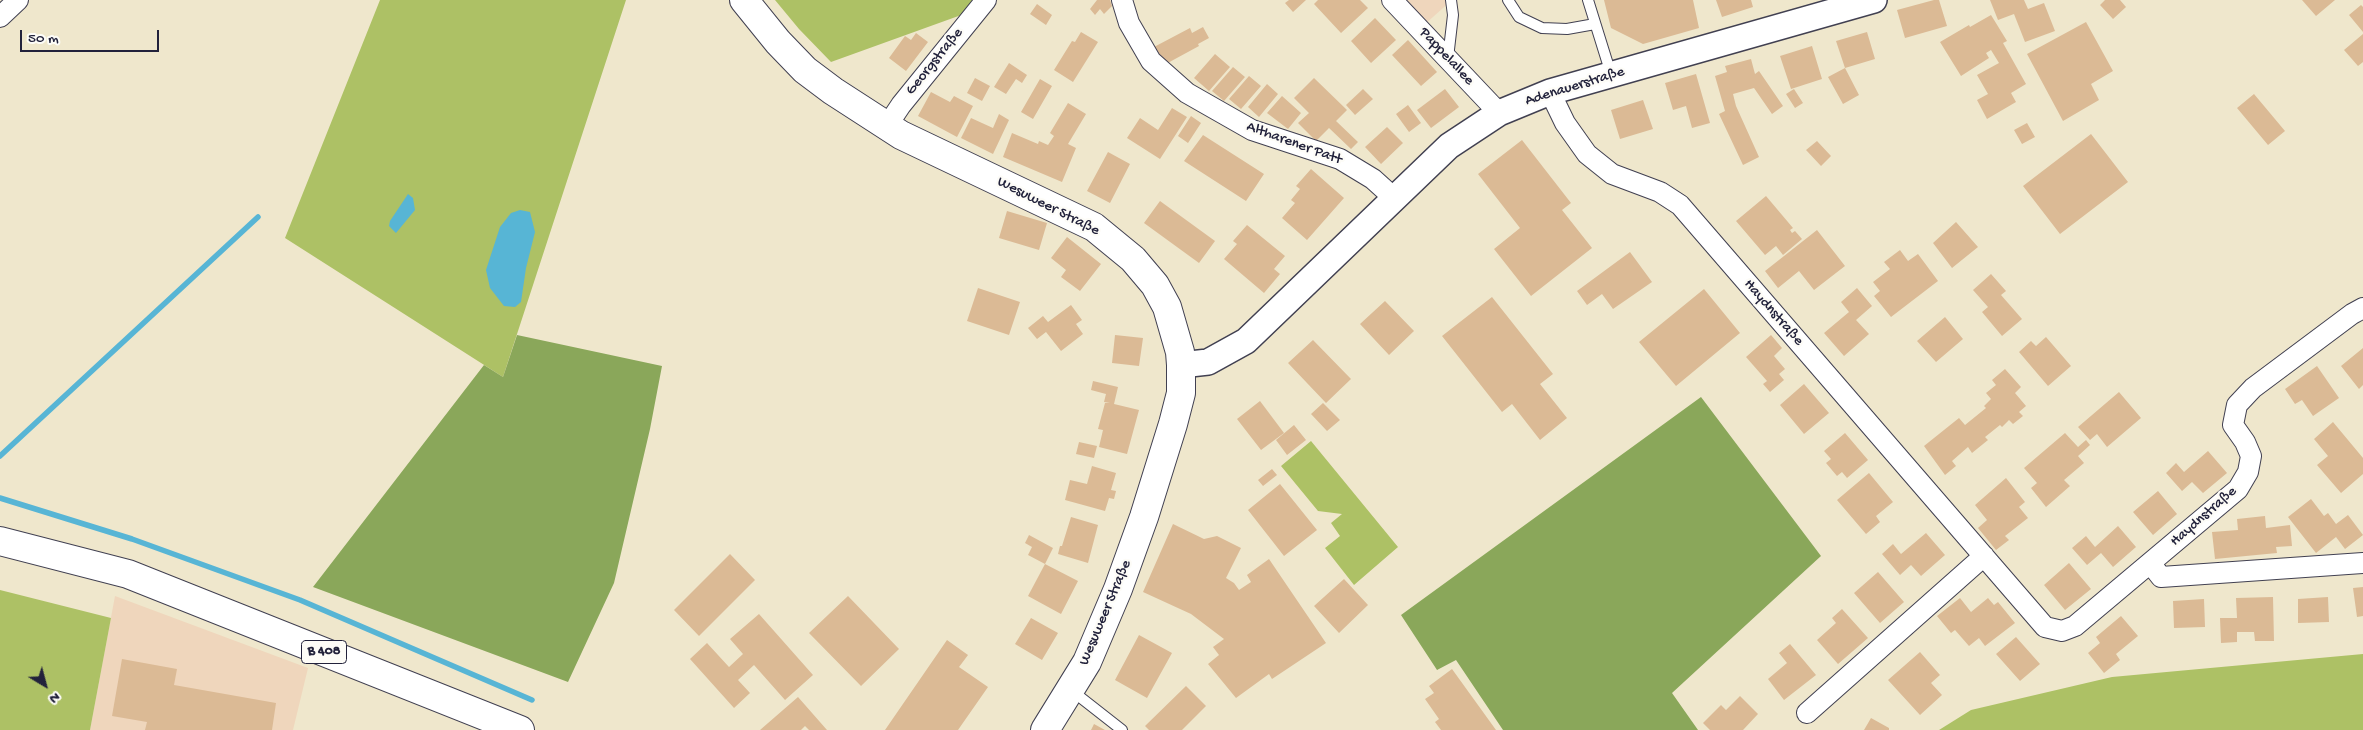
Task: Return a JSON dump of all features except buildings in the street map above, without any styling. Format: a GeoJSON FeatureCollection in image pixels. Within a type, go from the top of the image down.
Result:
{"type":"FeatureCollection","features":[{"type":"Feature","properties":{"kind":"main road","name":"Wesuweer Straße"},"geometry":{"type":"LineString","coordinates":[[744,0],[758,20],[806,70],[833,91],[887,126],[1094,227],[1133,259],[1154,285],[1167,307],[1180,352],[1182,366],[1179,401],[1144,517],[1118,589],[1087,662],[1045,730]]}},
{"type":"Feature","properties":{"kind":"main road","name":"B 408"},"geometry":{"type":"LineString","coordinates":[[0,541],[128,574],[520,730]]}},
{"type":"Feature","properties":{"kind":"street"},"geometry":{"type":"LineString","coordinates":[[0,17],[18,0]]}},
{"type":"Feature","properties":{"kind":"street","name":"Georgstraße"},"geometry":{"type":"LineString","coordinates":[[887,126],[901,105],[986,0]]}},
{"type":"Feature","properties":{"kind":"street","name":"Altharener Patt"},"geometry":{"type":"LineString","coordinates":[[1122,0],[1129,23],[1151,61],[1187,93],[1252,130],[1340,159],[1373,179],[1394,198]]}},
{"type":"Feature","properties":{"kind":"street","name":"Pappelallee"},"geometry":{"type":"LineString","coordinates":[[1392,0],[1499,113]]}},
{"type":"Feature","properties":{"kind":"street","name":"Adenauerstraße"},"geometry":{"type":"LineString","coordinates":[[1182,366],[1208,362],[1246,341],[1449,146],[1499,113],[1550,92],[1874,0]]}},
{"type":"Feature","properties":{"kind":"street","name":"Haydnstraße"},"geometry":{"type":"LineString","coordinates":[[1550,92],[1565,123],[1587,154],[1612,174],[1660,192],[1680,205],[2046,627],[2062,631],[2075,626],[2238,490],[2248,472],[2251,456],[2245,442],[2233,424],[2237,405],[2254,388],[2352,314],[2363,308]]}},
{"type":"Feature","properties":{"kind":"street"},"geometry":{"type":"LineString","coordinates":[[1807,713],[1984,556]]}},
{"type":"Feature","properties":{"kind":"street"},"geometry":{"type":"LineString","coordinates":[[2150,563],[2161,578],[2363,563]]}},
{"type":"Feature","properties":{"kind":"lane"},"geometry":{"type":"LineString","coordinates":[[1448,59],[1453,15],[1452,0]]}},
{"type":"Feature","properties":{"kind":"lane"},"geometry":{"type":"LineString","coordinates":[[1508,0],[1519,17],[1542,28],[1567,28],[1595,24]]}},
{"type":"Feature","properties":{"kind":"lane"},"geometry":{"type":"LineString","coordinates":[[1588,0],[1611,76]]}},
{"type":"Feature","properties":{"kind":"lane"},"geometry":{"type":"LineString","coordinates":[[1070,690],[1122,730]]}},
{"type":"Feature","properties":{"kind":"shaded area"},"geometry":{"type":"Polygon","coordinates":[[[1402,0],[1452,0],[1424,25],[1402,0]]]}},
{"type":"Feature","properties":{"kind":"shaded area"},"geometry":{"type":"Polygon","coordinates":[[[115,596],[308,668],[293,730],[90,730],[115,596]]]}},
{"type":"Feature","properties":{"kind":"green space"},"geometry":{"type":"Polygon","coordinates":[[[380,0],[626,0],[503,377],[285,238],[380,0]]]}},
{"type":"Feature","properties":{"kind":"green space"},"geometry":{"type":"Polygon","coordinates":[[[775,0],[974,0],[964,14],[831,62],[799,29],[775,0]]]}},
{"type":"Feature","properties":{"kind":"green space"},"geometry":{"type":"Polygon","coordinates":[[[517,335],[662,366],[650,429],[614,583],[568,682],[313,587],[484,365],[503,377],[517,335]]]}},
{"type":"Feature","properties":{"kind":"green space"},"geometry":{"type":"Polygon","coordinates":[[[1701,397],[1821,556],[1672,693],[1698,730],[1503,730],[1456,660],[1437,670],[1401,615],[1701,397]]]}},
{"type":"Feature","properties":{"kind":"green space"},"geometry":{"type":"Polygon","coordinates":[[[1311,441],[1398,547],[1354,585],[1325,548],[1340,536],[1331,523],[1342,514],[1318,511],[1281,466],[1311,441]]]}},
{"type":"Feature","properties":{"kind":"green space"},"geometry":{"type":"Polygon","coordinates":[[[0,590],[111,618],[90,730],[0,730],[0,590]]]}},
{"type":"Feature","properties":{"kind":"green space"},"geometry":{"type":"Polygon","coordinates":[[[2363,654],[2363,730],[1939,730],[1971,710],[2112,677],[2363,654]]]}},
{"type":"Feature","properties":{"kind":"water"},"geometry":{"type":"Polygon","coordinates":[[[408,194],[413,198],[415,210],[396,233],[389,226],[390,221],[408,194]]]}},
{"type":"Feature","properties":{"kind":"water"},"geometry":{"type":"Polygon","coordinates":[[[520,210],[530,212],[535,232],[526,268],[521,302],[515,307],[504,306],[490,288],[486,270],[500,227],[511,213],[520,210]]]}},
{"type":"Feature","properties":{"kind":"waterway"},"geometry":{"type":"LineString","coordinates":[[0,456],[258,217]]}},
{"type":"Feature","properties":{"kind":"waterway"},"geometry":{"type":"LineString","coordinates":[[0,498],[132,539],[300,600],[532,700]]}}]}
